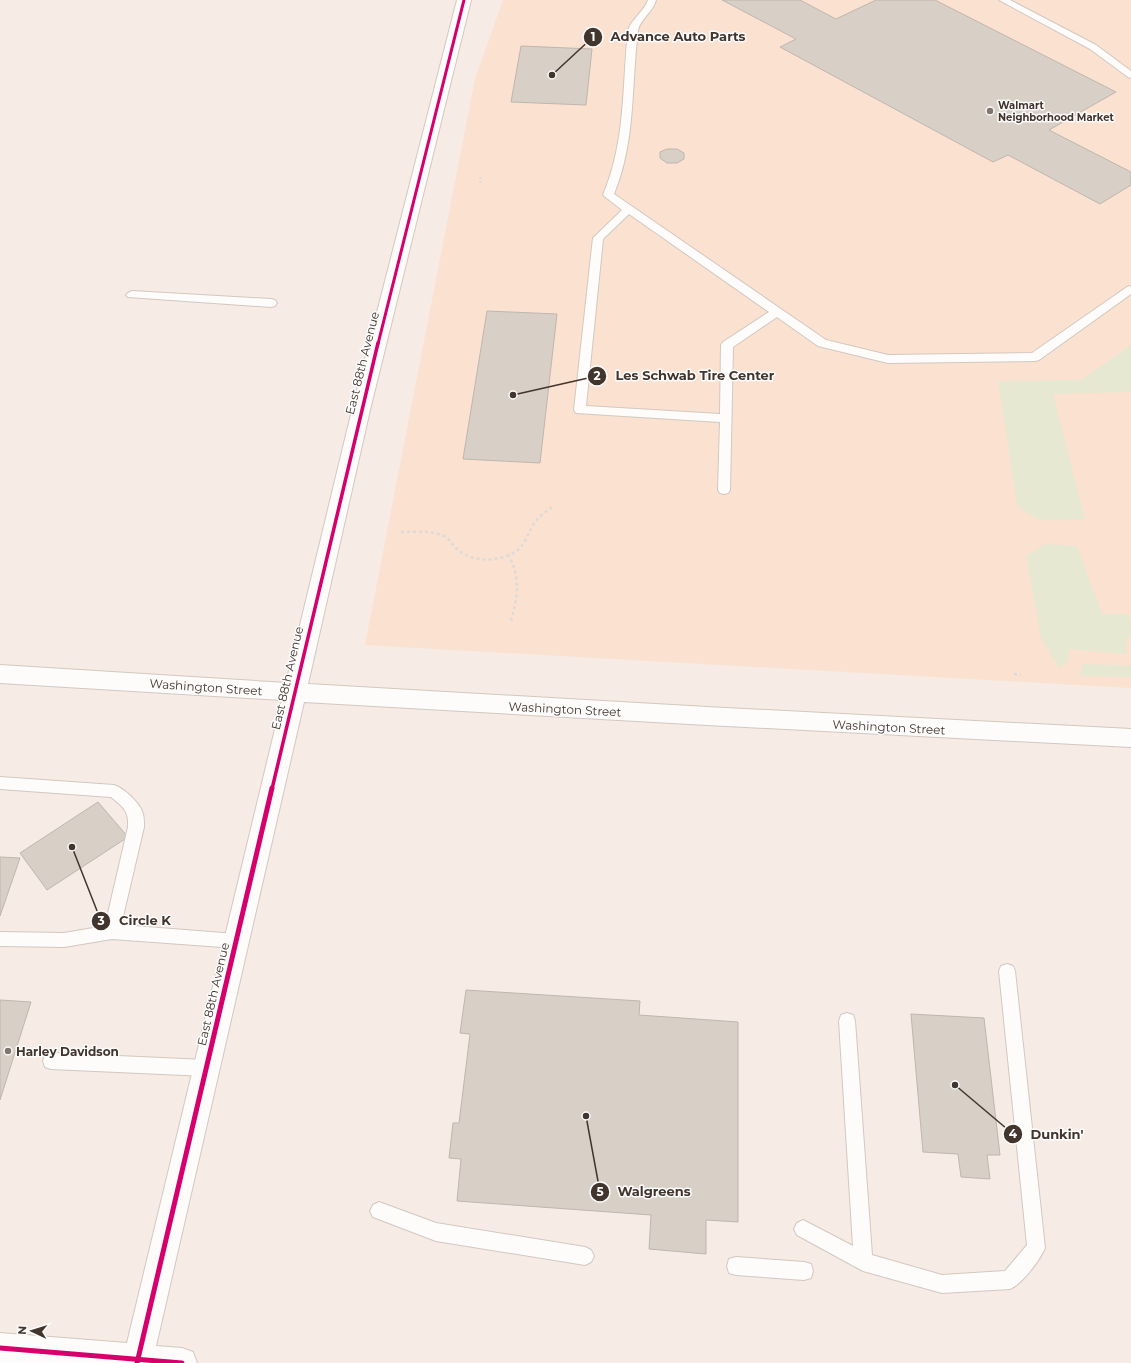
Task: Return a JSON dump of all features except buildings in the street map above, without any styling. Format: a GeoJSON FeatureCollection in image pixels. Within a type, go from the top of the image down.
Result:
{"type":"FeatureCollection","features":[{"type":"Feature","properties":{"kind":"main road","name":"East 88th Avenue"},"geometry":{"type":"LineString","coordinates":[[137,1361],[361,410],[464,0]]}},
{"type":"Feature","properties":{"kind":"main road","name":"Washington Street"},"geometry":{"type":"LineString","coordinates":[[0,674],[294,693],[852,725],[1131,738]]}},
{"type":"Feature","properties":{"kind":"main road"},"geometry":{"type":"LineString","coordinates":[[0,1348],[137,1361],[182,1363]]}},
{"type":"Feature","properties":{"kind":"lane"},"geometry":{"type":"LineString","coordinates":[[652,0],[633,28],[626,130],[616,180],[608,195],[822,344],[888,359],[1035,357],[1131,289]]}},
{"type":"Feature","properties":{"kind":"lane"},"geometry":{"type":"LineString","coordinates":[[1003,0],[1093,47],[1131,75]]}},
{"type":"Feature","properties":{"kind":"lane"},"geometry":{"type":"LineString","coordinates":[[629,209],[598,238],[580,410],[726,418]]}},
{"type":"Feature","properties":{"kind":"lane"},"geometry":{"type":"LineString","coordinates":[[132,295],[271,303]]}},
{"type":"Feature","properties":{"kind":"lane"},"geometry":{"type":"LineString","coordinates":[[724,490],[727,346],[776,312]]}},
{"type":"Feature","properties":{"kind":"lane"},"geometry":{"type":"LineString","coordinates":[[0,782],[114,791],[128,803],[136,814],[136,827],[112,932]]}},
{"type":"Feature","properties":{"kind":"lane"},"geometry":{"type":"LineString","coordinates":[[0,939],[64,940],[112,932],[236,941]]}},
{"type":"Feature","properties":{"kind":"lane"},"geometry":{"type":"LineString","coordinates":[[803,1228],[863,1262],[942,1284],[1010,1280],[1036,1248],[1007,971]]}},
{"type":"Feature","properties":{"kind":"lane"},"geometry":{"type":"LineString","coordinates":[[847,1021],[863,1262]]}},
{"type":"Feature","properties":{"kind":"lane"},"geometry":{"type":"LineString","coordinates":[[51,1061],[206,1068]]}},
{"type":"Feature","properties":{"kind":"lane"},"geometry":{"type":"LineString","coordinates":[[379,1211],[436,1232],[585,1256]]}},
{"type":"Feature","properties":{"kind":"lane"},"geometry":{"type":"LineString","coordinates":[[736,1266],[804,1271]]}},
{"type":"Feature","properties":{"kind":"path"},"geometry":{"type":"LineString","coordinates":[[480,184],[481,176]]}},
{"type":"Feature","properties":{"kind":"path"},"geometry":{"type":"LineString","coordinates":[[401,532],[442,535],[451,541],[456,549],[467,556],[478,560],[488,560],[508,554],[520,548],[540,516],[554,506]]}},
{"type":"Feature","properties":{"kind":"path"},"geometry":{"type":"LineString","coordinates":[[508,554],[518,574],[519,587],[511,621]]}},
{"type":"Feature","properties":{"kind":"path"},"geometry":{"type":"LineString","coordinates":[[1014,674],[1021,674]]}},
{"type":"Feature","properties":{"kind":"shaded area"},"geometry":{"type":"Polygon","coordinates":[[[503,0],[1131,0],[1131,688],[365,645],[475,79],[503,0]]]}},
{"type":"Feature","properties":{"kind":"green space"},"geometry":{"type":"Polygon","coordinates":[[[1131,345],[1131,392],[1053,394],[1085,519],[1041,520],[1025,512],[1017,504],[998,381],[1081,380],[1131,345]]]}},
{"type":"Feature","properties":{"kind":"green space"},"geometry":{"type":"Polygon","coordinates":[[[1045,544],[1077,546],[1102,614],[1130,614],[1131,636],[1126,639],[1127,654],[1069,649],[1068,661],[1059,668],[1041,638],[1026,556],[1045,544]]]}},
{"type":"Feature","properties":{"kind":"green space"},"geometry":{"type":"Polygon","coordinates":[[[1083,664],[1131,666],[1131,677],[1080,676],[1083,664]]]}},
{"type":"Feature","properties":{"kind":"cycle path"},"geometry":{"type":"LineString","coordinates":[[137,1363],[361,410],[464,0]]}},
{"type":"Feature","properties":{"kind":"cycle path"},"geometry":{"type":"LineString","coordinates":[[0,1348],[182,1363]]}},
{"type":"Feature","properties":{"kind":"place","name":"Advance Auto Parts"},"geometry":{"type":"Point","coordinates":[552,75]}},
{"type":"Feature","properties":{"kind":"place","name":"Walmart Neighborhood Market"},"geometry":{"type":"Point","coordinates":[990,111]}},
{"type":"Feature","properties":{"kind":"place","name":"Les Schwab Tire Center"},"geometry":{"type":"Point","coordinates":[513,395]}},
{"type":"Feature","properties":{"kind":"place","name":"Circle K"},"geometry":{"type":"Point","coordinates":[72,847]}},
{"type":"Feature","properties":{"kind":"place","name":"Harley Davidson"},"geometry":{"type":"Point","coordinates":[8,1051]}},
{"type":"Feature","properties":{"kind":"place","name":"Dunkin'"},"geometry":{"type":"Point","coordinates":[955,1085]}},
{"type":"Feature","properties":{"kind":"place","name":"Walgreens"},"geometry":{"type":"Point","coordinates":[586,1116]}}]}
